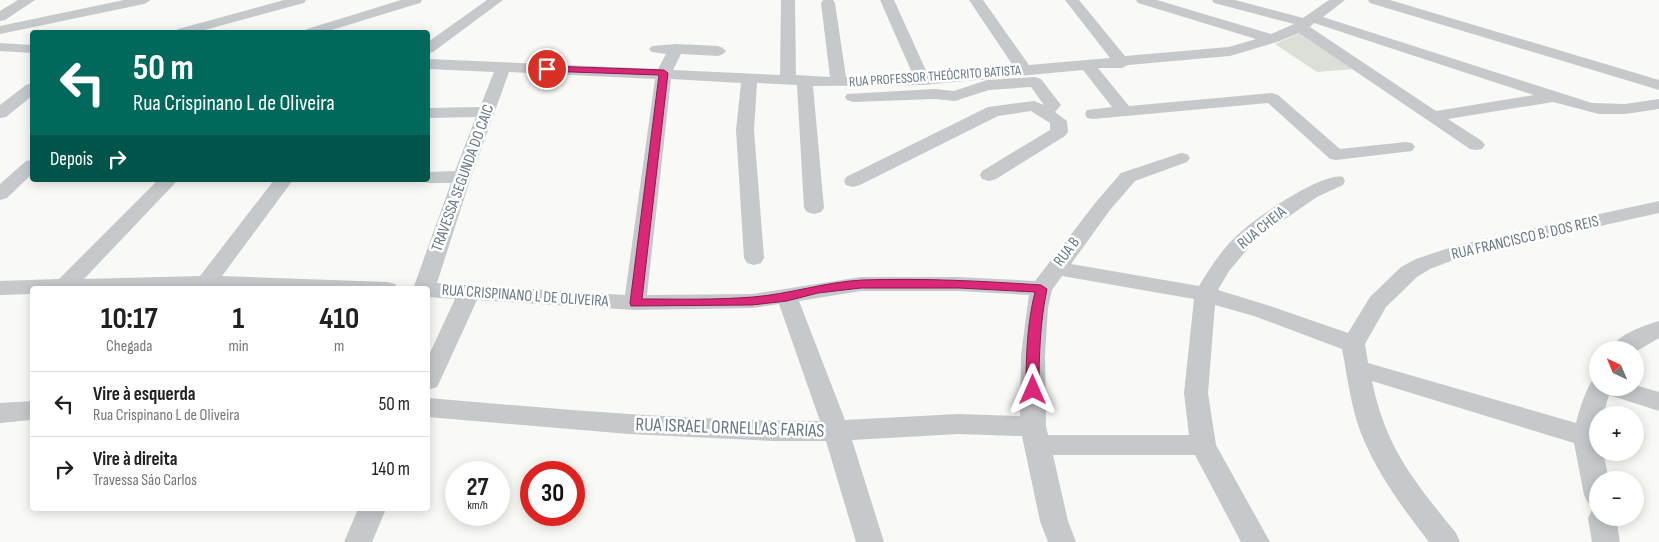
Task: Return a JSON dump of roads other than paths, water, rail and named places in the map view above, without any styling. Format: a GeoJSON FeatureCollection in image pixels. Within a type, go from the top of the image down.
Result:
{"type":"FeatureCollection","features":[{"type":"Feature","properties":{"kind":"street"},"geometry":{"type":"LineString","coordinates":[[0,30],[144,0]]}},
{"type":"Feature","properties":{"kind":"street"},"geometry":{"type":"LineString","coordinates":[[190,30],[299,0]]}},
{"type":"Feature","properties":{"kind":"street"},"geometry":{"type":"LineString","coordinates":[[318,30],[415,0]]}},
{"type":"Feature","properties":{"kind":"street"},"geometry":{"type":"LineString","coordinates":[[430,48],[496,0]]}},
{"type":"Feature","properties":{"kind":"street"},"geometry":{"type":"LineString","coordinates":[[788,0],[789,41],[814,208]]}},
{"type":"Feature","properties":{"kind":"street"},"geometry":{"type":"LineString","coordinates":[[887,0],[923,80]]}},
{"type":"Feature","properties":{"kind":"street"},"geometry":{"type":"LineString","coordinates":[[976,0],[1025,71]]}},
{"type":"Feature","properties":{"kind":"street"},"geometry":{"type":"LineString","coordinates":[[1072,0],[1122,62]]}},
{"type":"Feature","properties":{"kind":"street"},"geometry":{"type":"LineString","coordinates":[[1142,0],[1272,39]]}},
{"type":"Feature","properties":{"kind":"street"},"geometry":{"type":"LineString","coordinates":[[1219,0],[1306,22],[1554,97],[1604,110],[1633,110],[1659,104]]}},
{"type":"Feature","properties":{"kind":"street","name":"RUA PROFESSOR THEÓCRITO BATISTA"},"geometry":{"type":"LineString","coordinates":[[430,64],[537,60],[664,73],[796,80],[838,82],[923,80],[1215,54],[1250,47],[1272,39],[1306,22],[1338,0]]}},
{"type":"Feature","properties":{"kind":"street"},"geometry":{"type":"LineString","coordinates":[[1375,0],[1659,85]]}},
{"type":"Feature","properties":{"kind":"street"},"geometry":{"type":"LineString","coordinates":[[0,17],[29,1]]}},
{"type":"Feature","properties":{"kind":"street"},"geometry":{"type":"LineString","coordinates":[[828,3],[838,67],[838,82]]}},
{"type":"Feature","properties":{"kind":"street"},"geometry":{"type":"LineString","coordinates":[[1306,22],[1476,145]]}},
{"type":"Feature","properties":{"kind":"street"},"geometry":{"type":"LineString","coordinates":[[0,48],[30,49]]}},
{"type":"Feature","properties":{"kind":"street"},"geometry":{"type":"LineString","coordinates":[[657,49],[718,51]]}},
{"type":"Feature","properties":{"kind":"street"},"geometry":{"type":"LineString","coordinates":[[636,303],[664,73],[676,49]]}},
{"type":"Feature","properties":{"kind":"street","name":"TRAVESSA SEGUNDA DO CAIC"},"geometry":{"type":"LineString","coordinates":[[425,286],[462,177],[509,62]]}},
{"type":"Feature","properties":{"kind":"street"},"geometry":{"type":"LineString","coordinates":[[1087,66],[1124,111]]}},
{"type":"Feature","properties":{"kind":"street"},"geometry":{"type":"LineString","coordinates":[[750,77],[745,130],[754,258]]}},
{"type":"Feature","properties":{"kind":"street"},"geometry":{"type":"LineString","coordinates":[[942,78],[955,96]]}},
{"type":"Feature","properties":{"kind":"street"},"geometry":{"type":"LineString","coordinates":[[853,97],[934,94],[955,96],[987,85],[1035,82],[1053,105],[1046,113]]}},
{"type":"Feature","properties":{"kind":"street"},"geometry":{"type":"LineString","coordinates":[[0,113],[30,90]]}},
{"type":"Feature","properties":{"kind":"street"},"geometry":{"type":"LineString","coordinates":[[1434,116],[1554,97]]}},
{"type":"Feature","properties":{"kind":"street"},"geometry":{"type":"LineString","coordinates":[[1093,114],[1272,98],[1336,154],[1406,147]]}},
{"type":"Feature","properties":{"kind":"street"},"geometry":{"type":"LineString","coordinates":[[853,182],[994,111],[1034,106],[1058,121],[1060,132],[989,176]]}},
{"type":"Feature","properties":{"kind":"street"},"geometry":{"type":"LineString","coordinates":[[430,113],[487,112]]}},
{"type":"Feature","properties":{"kind":"street","name":"RUA B"},"geometry":{"type":"LineString","coordinates":[[1062,542],[1054,521],[1035,435],[1032,355],[1041,289],[1055,268],[1119,186],[1128,178],[1181,158]]}},
{"type":"Feature","properties":{"kind":"street"},"geometry":{"type":"LineString","coordinates":[[0,194],[30,167]]}},
{"type":"Feature","properties":{"kind":"street"},"geometry":{"type":"LineString","coordinates":[[430,177],[462,177]]}},
{"type":"Feature","properties":{"kind":"street","name":"RUA CHEIA"},"geometry":{"type":"LineString","coordinates":[[1204,294],[1221,267],[1249,235],[1310,193],[1336,181]]}},
{"type":"Feature","properties":{"kind":"street"},"geometry":{"type":"LineString","coordinates":[[66,285],[167,182]]}},
{"type":"Feature","properties":{"kind":"street"},"geometry":{"type":"LineString","coordinates":[[206,283],[282,182]]}},
{"type":"Feature","properties":{"kind":"street","name":"RUA FRANCISCO B. DOS REIS"},"geometry":{"type":"LineString","coordinates":[[1355,356],[1378,302],[1409,272],[1423,264],[1458,251],[1659,208]]}},
{"type":"Feature","properties":{"kind":"street"},"geometry":{"type":"LineString","coordinates":[[1055,268],[1204,294],[1262,311],[1355,356],[1586,436]]}},
{"type":"Feature","properties":{"kind":"street"},"geometry":{"type":"LineString","coordinates":[[44,286],[206,283],[296,286]]}},
{"type":"Feature","properties":{"kind":"street","name":"RUA CRISPINANO L DE OLIVEIRA"},"geometry":{"type":"LineString","coordinates":[[430,290],[636,303],[729,302],[787,297],[818,289],[861,284],[959,284],[1041,289]]}},
{"type":"Feature","properties":{"kind":"street"},"geometry":{"type":"LineString","coordinates":[[0,288],[30,287]]}},
{"type":"Feature","properties":{"kind":"street"},"geometry":{"type":"LineString","coordinates":[[430,376],[469,293]]}},
{"type":"Feature","properties":{"kind":"street"},"geometry":{"type":"LineString","coordinates":[[1204,294],[1196,393],[1203,445],[1229,496],[1256,542]]}},
{"type":"Feature","properties":{"kind":"street"},"geometry":{"type":"LineString","coordinates":[[787,297],[836,431],[870,542]]}},
{"type":"Feature","properties":{"kind":"street"},"geometry":{"type":"LineString","coordinates":[[1635,341],[1659,329]]}},
{"type":"Feature","properties":{"kind":"street"},"geometry":{"type":"LineString","coordinates":[[1355,356],[1370,422],[1382,450],[1410,497],[1446,542]]}},
{"type":"Feature","properties":{"kind":"street"},"geometry":{"type":"LineString","coordinates":[[1593,471],[1586,436],[1597,396]]}},
{"type":"Feature","properties":{"kind":"street"},"geometry":{"type":"LineString","coordinates":[[1641,396],[1659,402]]}},
{"type":"Feature","properties":{"kind":"street","name":"RUA ISRAEL ORNELLAS FARIAS"},"geometry":{"type":"LineString","coordinates":[[430,408],[629,424],[774,431],[836,431],[958,424],[1035,435],[1203,445]]}},
{"type":"Feature","properties":{"kind":"street"},"geometry":{"type":"LineString","coordinates":[[0,413],[30,411]]}},
{"type":"Feature","properties":{"kind":"street"},"geometry":{"type":"LineString","coordinates":[[358,542],[371,511]]}},
{"type":"Feature","properties":{"kind":"street"},"geometry":{"type":"LineString","coordinates":[[1603,526],[1606,542]]}}]}
